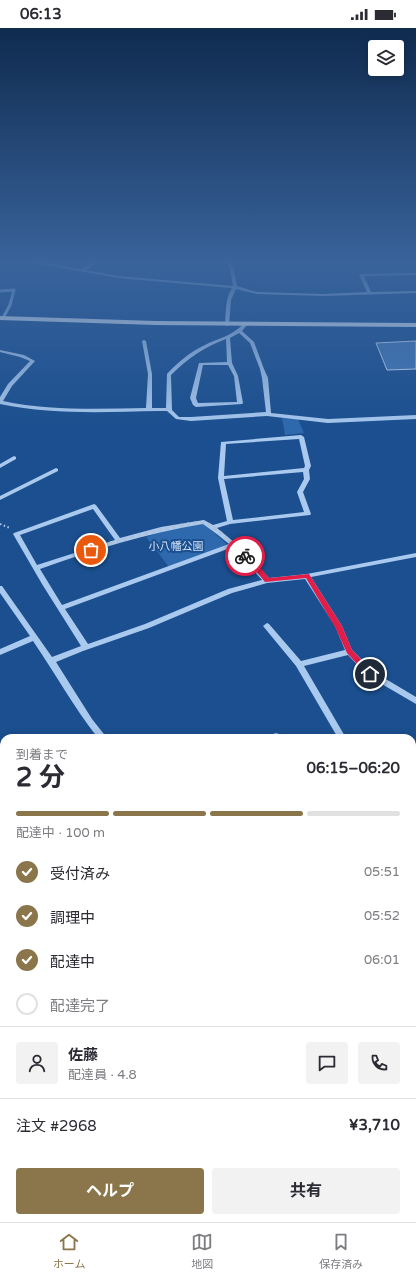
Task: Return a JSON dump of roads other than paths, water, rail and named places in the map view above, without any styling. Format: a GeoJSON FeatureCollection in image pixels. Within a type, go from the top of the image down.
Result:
{"type":"FeatureCollection","features":[{"type":"Feature","properties":{"kind":"main road"},"geometry":{"type":"LineString","coordinates":[[1,319],[227,325],[416,325]]}},
{"type":"Feature","properties":{"kind":"street"},"geometry":{"type":"LineString","coordinates":[[227,319],[227,325]]}},
{"type":"Feature","properties":{"kind":"street"},"geometry":{"type":"LineString","coordinates":[[169,410],[169,375],[189,356],[214,342],[228,338],[240,332],[245,325]]}},
{"type":"Feature","properties":{"kind":"street"},"geometry":{"type":"LineString","coordinates":[[240,332],[252,342],[262,369],[265,378],[269,415]]}},
{"type":"Feature","properties":{"kind":"street"},"geometry":{"type":"LineString","coordinates":[[228,338],[230,363],[236,376],[240,403],[196,405],[194,398],[201,364],[230,363]]}},
{"type":"Feature","properties":{"kind":"street"},"geometry":{"type":"LineString","coordinates":[[144,341],[150,374],[148,409]]}},
{"type":"Feature","properties":{"kind":"street"},"geometry":{"type":"LineString","coordinates":[[0,352],[22,356],[33,361],[10,385],[0,402],[23,408],[50,410],[169,410],[178,418],[191,419],[269,415],[328,421],[416,417]]}},
{"type":"Feature","properties":{"kind":"street"},"geometry":{"type":"LineString","coordinates":[[213,527],[230,522],[308,514],[300,492],[307,479],[306,470],[308,466],[301,437],[223,443],[221,478],[230,522]]}},
{"type":"Feature","properties":{"kind":"street"},"geometry":{"type":"LineString","coordinates":[[0,466],[14,458]]}},
{"type":"Feature","properties":{"kind":"street"},"geometry":{"type":"LineString","coordinates":[[0,498],[56,470]]}},
{"type":"Feature","properties":{"kind":"street"},"geometry":{"type":"LineString","coordinates":[[221,478],[306,470]]}},
{"type":"Feature","properties":{"kind":"street"},"geometry":{"type":"LineString","coordinates":[[86,647],[16,534],[94,506],[118,540]]}},
{"type":"Feature","properties":{"kind":"street"},"geometry":{"type":"LineString","coordinates":[[36,568],[118,540],[170,527],[204,522],[213,527],[252,562],[267,581]]}},
{"type":"Feature","properties":{"kind":"street"},"geometry":{"type":"LineString","coordinates":[[61,608],[233,546]]}},
{"type":"Feature","properties":{"kind":"street"},"geometry":{"type":"LineString","coordinates":[[51,662],[86,647],[147,626],[230,591],[267,581],[307,576],[416,555]]}},
{"type":"Feature","properties":{"kind":"street"},"geometry":{"type":"LineString","coordinates":[[307,576],[338,626],[349,652],[370,674],[416,701]]}},
{"type":"Feature","properties":{"kind":"street"},"geometry":{"type":"LineString","coordinates":[[0,588],[100,734]]}},
{"type":"Feature","properties":{"kind":"street"},"geometry":{"type":"LineString","coordinates":[[267,626],[299,664],[340,734]]}},
{"type":"Feature","properties":{"kind":"street"},"geometry":{"type":"LineString","coordinates":[[0,652],[35,638]]}},
{"type":"Feature","properties":{"kind":"street"},"geometry":{"type":"LineString","coordinates":[[299,664],[349,652]]}},
{"type":"Feature","properties":{"kind":"park label","name":"小八幡公園"},"geometry":{"type":"Point","coordinates":[176,546]}}]}
